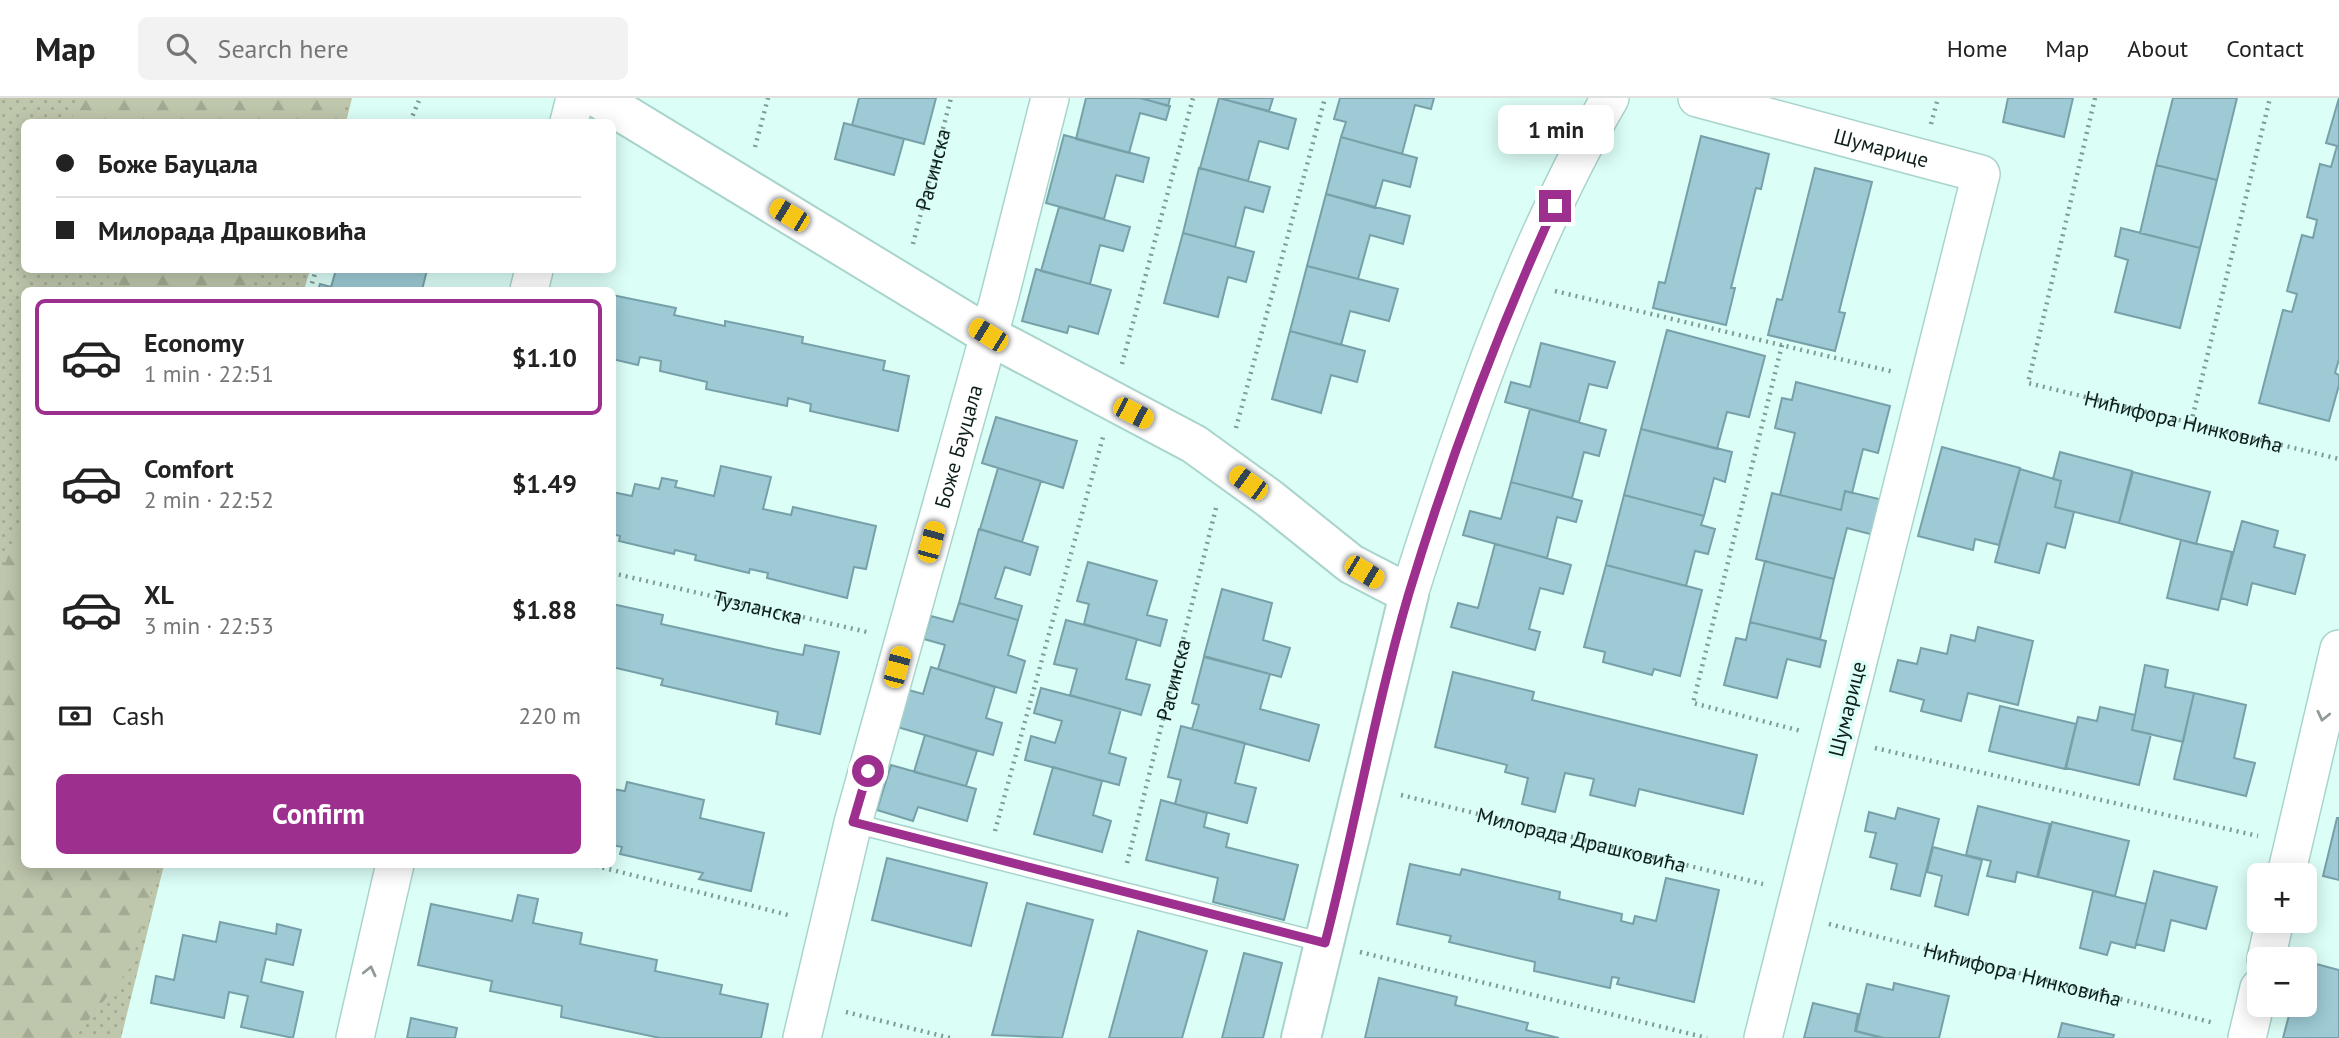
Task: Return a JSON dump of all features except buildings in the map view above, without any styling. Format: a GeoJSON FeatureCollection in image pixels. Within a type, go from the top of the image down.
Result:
{"type":"FeatureCollection","features":[{"type":"Feature","properties":{"kind":"street"},"geometry":{"type":"LineString","coordinates":[[570,119],[575,98]]}},
{"type":"Feature","properties":{"kind":"street"},"geometry":{"type":"LineString","coordinates":[[598,98],[988,335],[1112,403],[1194,444],[1351,564],[1409,594]]}},
{"type":"Feature","properties":{"kind":"street","name":"Боже Бауцала"},"geometry":{"type":"LineString","coordinates":[[807,1021],[853,822],[988,335],[1050,98]]}},
{"type":"Feature","properties":{"kind":"street"},"geometry":{"type":"LineString","coordinates":[[1301,1038],[1409,594],[1444,485],[1521,282],[1577,155],[1610,98]]}},
{"type":"Feature","properties":{"kind":"street","name":"Шумарице"},"geometry":{"type":"LineString","coordinates":[[1697,98],[1981,174],[1763,1038]]}},
{"type":"Feature","properties":{"kind":"street"},"geometry":{"type":"LineString","coordinates":[[2290,860],[2339,649]]}},
{"type":"Feature","properties":{"kind":"street"},"geometry":{"type":"LineString","coordinates":[[355,1038],[394,868]]}},
{"type":"Feature","properties":{"kind":"street"},"geometry":{"type":"LineString","coordinates":[[2248,1035],[2252,1017]]}},
{"type":"Feature","properties":{"kind":"lane"},"geometry":{"type":"LineString","coordinates":[[853,822],[1325,943]]}},
{"type":"Feature","properties":{"kind":"path"},"geometry":{"type":"LineString","coordinates":[[411,119],[420,98]]}},
{"type":"Feature","properties":{"kind":"path"},"geometry":{"type":"LineString","coordinates":[[744,188],[768,98]]}},
{"type":"Feature","properties":{"kind":"path","name":"Расинска"},"geometry":{"type":"LineString","coordinates":[[904,282],[951,98]]}},
{"type":"Feature","properties":{"kind":"path"},"geometry":{"type":"LineString","coordinates":[[988,858],[1193,98]]}},
{"type":"Feature","properties":{"kind":"path","name":"Расинска"},"geometry":{"type":"LineString","coordinates":[[1120,892],[1226,467],[1325,98]]}},
{"type":"Feature","properties":{"kind":"path","name":"Нићифора Нинковића"},"geometry":{"type":"LineString","coordinates":[[2095,98],[2028,383],[2339,459]]}},
{"type":"Feature","properties":{"kind":"path"},"geometry":{"type":"LineString","coordinates":[[2191,423],[2270,98]]}},
{"type":"Feature","properties":{"kind":"path"},"geometry":{"type":"LineString","coordinates":[[1521,282],[1929,380]]}},
{"type":"Feature","properties":{"kind":"path"},"geometry":{"type":"LineString","coordinates":[[1782,345],[1693,703],[2290,860]]}},
{"type":"Feature","properties":{"kind":"path","name":"Тузланска"},"geometry":{"type":"LineString","coordinates":[[616,574],[904,641]]}},
{"type":"Feature","properties":{"kind":"path","name":"Милорада Драшковића"},"geometry":{"type":"LineString","coordinates":[[1363,786],[1797,904]]}},
{"type":"Feature","properties":{"kind":"path"},"geometry":{"type":"LineString","coordinates":[[604,868],[829,926]]}},
{"type":"Feature","properties":{"kind":"path","name":"Нићифора Нинковића"},"geometry":{"type":"LineString","coordinates":[[1797,904],[2248,1035]]}},
{"type":"Feature","properties":{"kind":"path"},"geometry":{"type":"LineString","coordinates":[[1325,943],[1707,1038]]}},
{"type":"Feature","properties":{"kind":"path"},"geometry":{"type":"LineString","coordinates":[[807,1021],[950,1038]]}},
{"type":"Feature","properties":{"kind":"green space"},"geometry":{"type":"Polygon","coordinates":[[[0,98],[352,98],[347,119],[21,119],[21,273],[309,273],[305,287],[21,287],[21,868],[163,868],[121,1038],[0,1038],[0,98]]]}},
{"type":"Feature","properties":{"kind":"green space"},"geometry":{"type":"Polygon","coordinates":[[[77,98],[348,98],[341,119],[72,119],[77,98]]]}},
{"type":"Feature","properties":{"kind":"green space"},"geometry":{"type":"Polygon","coordinates":[[[105,273],[263,273],[251,287],[121,287],[105,273]]]}},
{"type":"Feature","properties":{"kind":"green space"},"geometry":{"type":"Polygon","coordinates":[[[21,524],[21,868],[157,868],[130,968],[74,1038],[0,1038],[0,576],[21,524]]]}},
{"type":"Feature","properties":{"kind":"route"},"geometry":{"type":"LineString","coordinates":[[868,771],[853,822],[1325,943],[1383,693],[1409,594],[1444,485],[1521,282],[1555,206]]}}]}
